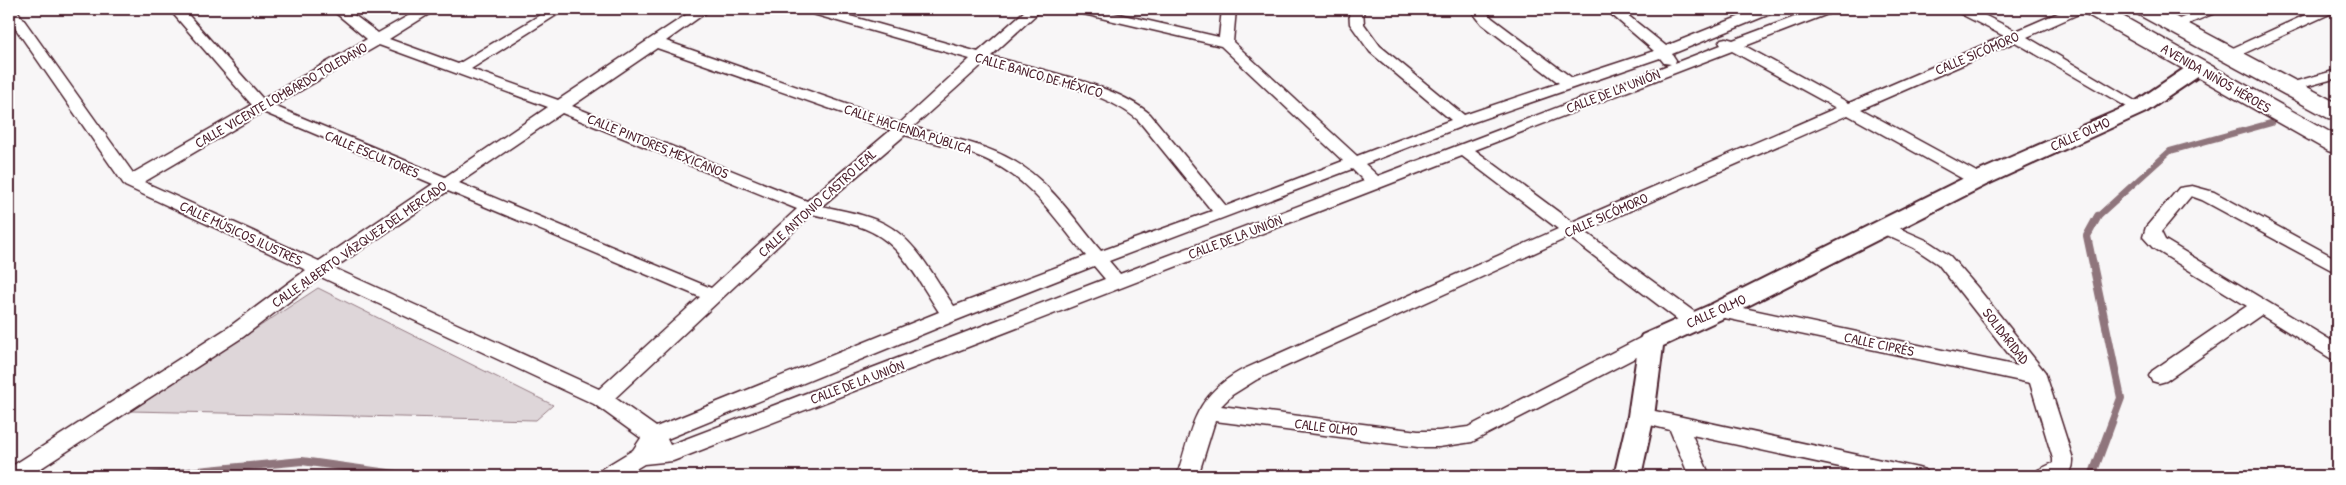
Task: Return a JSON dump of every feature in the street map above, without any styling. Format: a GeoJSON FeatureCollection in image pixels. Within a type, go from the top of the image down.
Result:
{"type":"FeatureCollection","features":[{"type":"Feature","properties":{"kind":"main road","name":"AVENIDA NIÑOS HÉROES"},"geometry":{"type":"LineString","coordinates":[[2094,9],[2337,146]]}},
{"type":"Feature","properties":{"kind":"main road","name":"AVENIDA NIÑOS HÉROES"},"geometry":{"type":"LineString","coordinates":[[2145,9],[2337,113]]}},
{"type":"Feature","properties":{"kind":"street","name":"CALLE MÚSICOS ILUSTRES"},"geometry":{"type":"LineString","coordinates":[[9,9],[132,182],[601,399],[654,436],[666,455]]}},
{"type":"Feature","properties":{"kind":"street","name":"CALLE ESCULTORES"},"geometry":{"type":"LineString","coordinates":[[176,9],[261,106],[714,296]]}},
{"type":"Feature","properties":{"kind":"street","name":"CALLE PINTORES MEXICANOS"},"geometry":{"type":"LineString","coordinates":[[338,9],[376,39],[559,106],[809,208],[864,222],[894,238],[906,249],[950,315]]}},
{"type":"Feature","properties":{"kind":"street","name":"CALLE VICENTE LOMBARDO TOLEDANO"},"geometry":{"type":"LineString","coordinates":[[132,182],[430,9]]}},
{"type":"Feature","properties":{"kind":"street"},"geometry":{"type":"LineString","coordinates":[[460,69],[559,9]]}},
{"type":"Feature","properties":{"kind":"street","name":"CALLE ALBERTO VÁZQUEZ DEL MERCADO"},"geometry":{"type":"LineString","coordinates":[[13,476],[236,332],[320,269],[704,9]]}},
{"type":"Feature","properties":{"kind":"street","name":"CALLE BANCO DE MÉXICO"},"geometry":{"type":"LineString","coordinates":[[811,9],[1107,94],[1130,105],[1144,117],[1223,213]]}},
{"type":"Feature","properties":{"kind":"street","name":"CALLE ANTONIO CASTRO LEAL"},"geometry":{"type":"LineString","coordinates":[[601,399],[809,208],[981,59],[1035,9]]}},
{"type":"Feature","properties":{"kind":"street"},"geometry":{"type":"LineString","coordinates":[[1080,9],[1226,43],[1356,162],[1376,183]]}},
{"type":"Feature","properties":{"kind":"street"},"geometry":{"type":"LineString","coordinates":[[1226,43],[1229,9]]}},
{"type":"Feature","properties":{"kind":"street"},"geometry":{"type":"LineString","coordinates":[[1356,9],[1357,24],[1375,49],[1462,121]]}},
{"type":"Feature","properties":{"kind":"street"},"geometry":{"type":"LineString","coordinates":[[1477,9],[1487,21],[1569,83]]}},
{"type":"Feature","properties":{"kind":"street"},"geometry":{"type":"LineString","coordinates":[[1612,9],[1664,52],[1674,67]]}},
{"type":"Feature","properties":{"kind":"street","name":"CALLE DE LA UNIÓN"},"geometry":{"type":"LineString","coordinates":[[607,476],[640,456],[654,436],[950,315],[1462,121],[1664,52],[1770,9]]}},
{"type":"Feature","properties":{"kind":"street","name":"CALLE DE LA UNIÓN"},"geometry":{"type":"LineString","coordinates":[[640,456],[666,455],[1828,9]]}},
{"type":"Feature","properties":{"kind":"street"},"geometry":{"type":"LineString","coordinates":[[1962,9],[2015,36],[2139,108]]}},
{"type":"Feature","properties":{"kind":"street","name":"CALLE SICÓMORO"},"geometry":{"type":"LineString","coordinates":[[1188,476],[1207,412],[1217,396],[1249,375],[1572,229],[2078,9]]}},
{"type":"Feature","properties":{"kind":"street"},"geometry":{"type":"LineString","coordinates":[[2229,55],[2328,9]]}},
{"type":"Feature","properties":{"kind":"street"},"geometry":{"type":"LineString","coordinates":[[1708,34],[1734,44],[1978,180]]}},
{"type":"Feature","properties":{"kind":"street","name":"CALLE HACIENDA PÚBLICA"},"geometry":{"type":"LineString","coordinates":[[655,42],[902,128],[987,154],[1013,168],[1039,188],[1117,282]]}},
{"type":"Feature","properties":{"kind":"street","name":"CALLE OLMO"},"geometry":{"type":"LineString","coordinates":[[1207,412],[1418,439],[1453,438],[1472,434],[1651,341],[1720,310],[1978,180],[2139,108],[2198,68]]}},
{"type":"Feature","properties":{"kind":"street"},"geometry":{"type":"LineString","coordinates":[[1463,148],[1693,321]]}},
{"type":"Feature","properties":{"kind":"street"},"geometry":{"type":"LineString","coordinates":[[2337,267],[2208,196],[2192,191],[2184,192],[2152,231],[2152,237],[2159,244],[2258,307],[2337,353]]}},
{"type":"Feature","properties":{"kind":"street","name":"SOLIDARIDAD"},"geometry":{"type":"LineString","coordinates":[[1884,227],[1920,244],[1944,260],[1971,291],[2038,377],[2063,459],[2063,468],[2045,476]]}},
{"type":"Feature","properties":{"kind":"street"},"geometry":{"type":"LineString","coordinates":[[2159,376],[2258,307]]}},
{"type":"Feature","properties":{"kind":"street","name":"CALLE CIPRÉS"},"geometry":{"type":"LineString","coordinates":[[1720,310],[2038,377]]}},
{"type":"Feature","properties":{"kind":"street"},"geometry":{"type":"LineString","coordinates":[[1628,472],[1641,416],[1651,341]]}},
{"type":"Feature","properties":{"kind":"street"},"geometry":{"type":"LineString","coordinates":[[1641,416],[1918,476]]}},
{"type":"Feature","properties":{"kind":"street"},"geometry":{"type":"LineString","coordinates":[[1678,425],[1699,476]]}},
{"type":"Feature","properties":{"kind":"lane"},"geometry":{"type":"LineString","coordinates":[[2175,25],[2214,9]]}},
{"type":"Feature","properties":{"kind":"lane"},"geometry":{"type":"LineString","coordinates":[[2290,87],[2337,74]]}},
{"type":"Feature","properties":{"kind":"shaded area"},"geometry":{"type":"Polygon","coordinates":[[[318,288],[553,405],[536,420],[131,411],[318,288]]]}},
{"type":"Feature","properties":{"kind":"waterway"},"geometry":{"type":"LineString","coordinates":[[2098,216],[2170,151],[2271,123]]}},
{"type":"Feature","properties":{"kind":"waterway"},"geometry":{"type":"LineString","coordinates":[[2092,476],[2121,398],[2087,236],[2098,216]]}},
{"type":"Feature","properties":{"kind":"waterway"},"geometry":{"type":"LineString","coordinates":[[146,476],[302,461],[410,476]]}}]}
